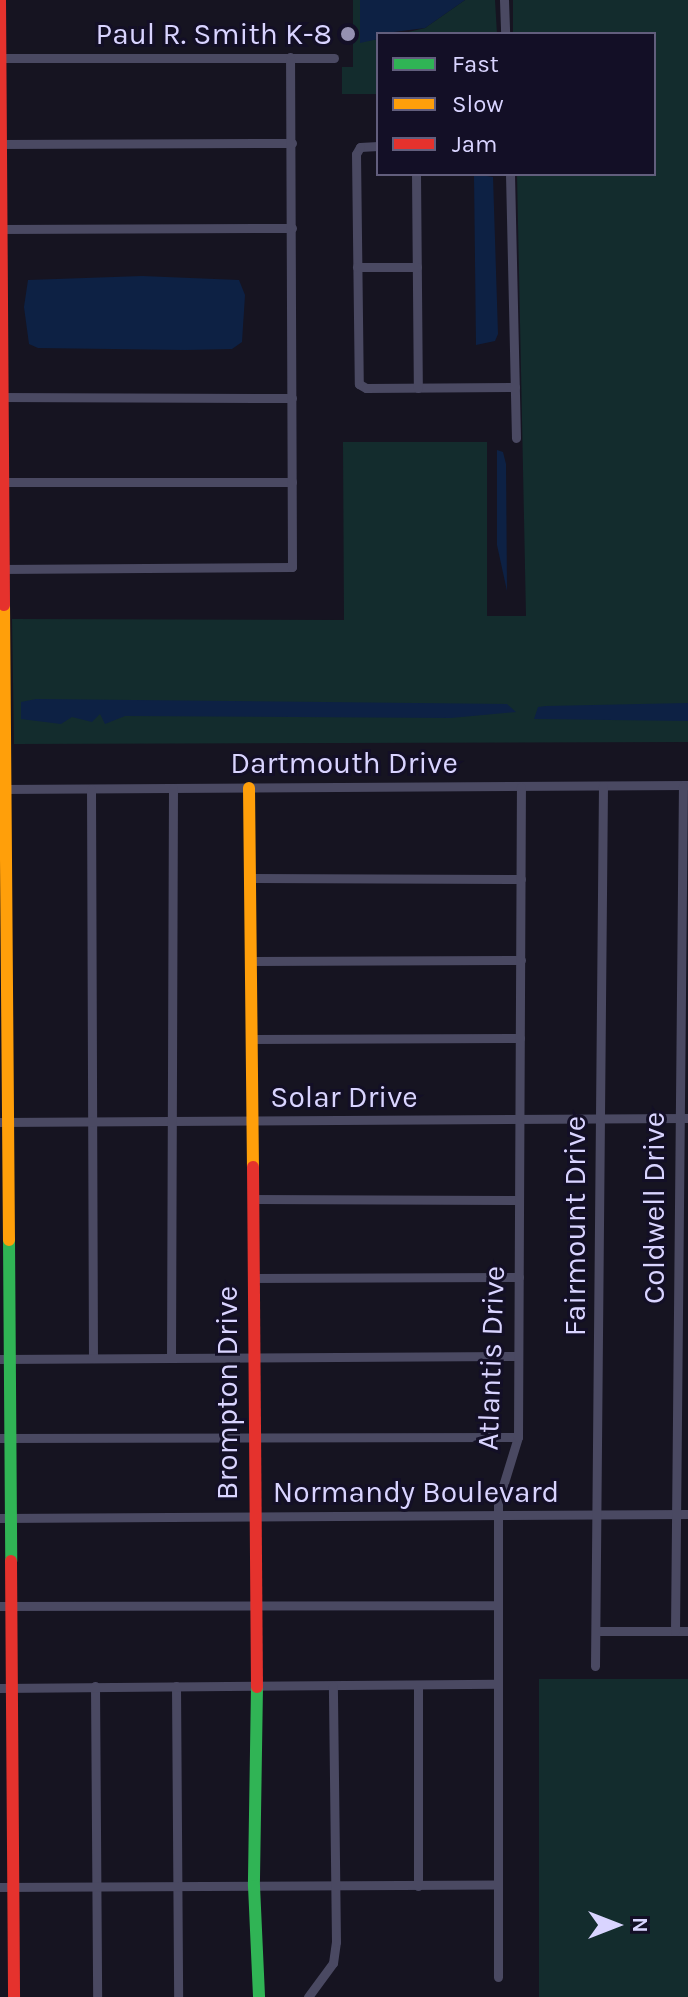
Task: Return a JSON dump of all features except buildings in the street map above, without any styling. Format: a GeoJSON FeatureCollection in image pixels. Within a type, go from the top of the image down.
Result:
{"type":"FeatureCollection","features":[{"type":"Feature","properties":{"kind":"street"},"geometry":{"type":"LineString","coordinates":[[0,0],[5,482],[2,789],[7,1887],[14,1997]]}},
{"type":"Feature","properties":{"kind":"street"},"geometry":{"type":"LineString","coordinates":[[504,0],[505,32]]}},
{"type":"Feature","properties":{"kind":"street"},"geometry":{"type":"LineString","coordinates":[[2,569],[292,567],[290,57]]}},
{"type":"Feature","properties":{"kind":"street"},"geometry":{"type":"LineString","coordinates":[[0,58],[334,58]]}},
{"type":"Feature","properties":{"kind":"street"},"geometry":{"type":"LineString","coordinates":[[0,144],[292,143]]}},
{"type":"Feature","properties":{"kind":"street"},"geometry":{"type":"LineString","coordinates":[[376,147],[356,152],[359,384],[418,388],[515,387]]}},
{"type":"Feature","properties":{"kind":"street"},"geometry":{"type":"LineString","coordinates":[[416,176],[418,388]]}},
{"type":"Feature","properties":{"kind":"street"},"geometry":{"type":"LineString","coordinates":[[510,176],[516,438]]}},
{"type":"Feature","properties":{"kind":"street"},"geometry":{"type":"LineString","coordinates":[[1,229],[292,228]]}},
{"type":"Feature","properties":{"kind":"street"},"geometry":{"type":"LineString","coordinates":[[357,267],[417,267]]}},
{"type":"Feature","properties":{"kind":"street"},"geometry":{"type":"LineString","coordinates":[[2,397],[292,398]]}},
{"type":"Feature","properties":{"kind":"street"},"geometry":{"type":"LineString","coordinates":[[5,482],[292,482]]}},
{"type":"Feature","properties":{"kind":"street","name":"Fairmount Drive"},"geometry":{"type":"LineString","coordinates":[[595,1666],[603,786]]}},
{"type":"Feature","properties":{"kind":"street","name":"Dartmouth Drive"},"geometry":{"type":"LineString","coordinates":[[2,789],[685,786]]}},
{"type":"Feature","properties":{"kind":"street","name":"Coldwell Drive"},"geometry":{"type":"LineString","coordinates":[[675,1631],[685,786]]}},
{"type":"Feature","properties":{"kind":"street","name":"Atlantis Drive"},"geometry":{"type":"LineString","coordinates":[[498,1977],[499,1517],[518,1437],[521,787]]}},
{"type":"Feature","properties":{"kind":"street"},"geometry":{"type":"LineString","coordinates":[[171,1358],[173,788]]}},
{"type":"Feature","properties":{"kind":"street","name":"Brompton Drive"},"geometry":{"type":"LineString","coordinates":[[249,788],[253,1517],[258,1605],[254,1886],[259,1997]]}},
{"type":"Feature","properties":{"kind":"street"},"geometry":{"type":"LineString","coordinates":[[91,789],[93,1358]]}},
{"type":"Feature","properties":{"kind":"street"},"geometry":{"type":"LineString","coordinates":[[249,878],[521,879]]}},
{"type":"Feature","properties":{"kind":"street"},"geometry":{"type":"LineString","coordinates":[[250,961],[521,960]]}},
{"type":"Feature","properties":{"kind":"street"},"geometry":{"type":"LineString","coordinates":[[250,1039],[520,1038]]}},
{"type":"Feature","properties":{"kind":"street","name":"Solar Drive"},"geometry":{"type":"LineString","coordinates":[[4,1122],[683,1118]]}},
{"type":"Feature","properties":{"kind":"street"},"geometry":{"type":"LineString","coordinates":[[252,1199],[519,1200]]}},
{"type":"Feature","properties":{"kind":"street"},"geometry":{"type":"LineString","coordinates":[[252,1278],[519,1277]]}},
{"type":"Feature","properties":{"kind":"street"},"geometry":{"type":"LineString","coordinates":[[5,1359],[518,1356]]}},
{"type":"Feature","properties":{"kind":"street"},"geometry":{"type":"LineString","coordinates":[[5,1438],[518,1437]]}},
{"type":"Feature","properties":{"kind":"street","name":"Normandy Boulevard"},"geometry":{"type":"LineString","coordinates":[[5,1518],[688,1514]]}},
{"type":"Feature","properties":{"kind":"street"},"geometry":{"type":"LineString","coordinates":[[6,1606],[498,1605]]}},
{"type":"Feature","properties":{"kind":"street"},"geometry":{"type":"LineString","coordinates":[[596,1631],[688,1631]]}},
{"type":"Feature","properties":{"kind":"street"},"geometry":{"type":"LineString","coordinates":[[6,1688],[498,1684]]}},
{"type":"Feature","properties":{"kind":"street"},"geometry":{"type":"LineString","coordinates":[[418,1685],[418,1886]]}},
{"type":"Feature","properties":{"kind":"street"},"geometry":{"type":"LineString","coordinates":[[95,1686],[97,1997]]}},
{"type":"Feature","properties":{"kind":"street"},"geometry":{"type":"LineString","coordinates":[[176,1686],[178,1997]]}},
{"type":"Feature","properties":{"kind":"street"},"geometry":{"type":"LineString","coordinates":[[308,1997],[333,1963],[333,1686]]}},
{"type":"Feature","properties":{"kind":"street"},"geometry":{"type":"LineString","coordinates":[[7,1887],[498,1884]]}},
{"type":"Feature","properties":{"kind":"green space"},"geometry":{"type":"Polygon","coordinates":[[[353,0],[360,0],[360,42],[376,39],[376,94],[342,94],[342,67],[353,67],[353,0]]]}},
{"type":"Feature","properties":{"kind":"green space"},"geometry":{"type":"Polygon","coordinates":[[[465,0],[495,0],[497,32],[408,32],[425,28],[465,0]]]}},
{"type":"Feature","properties":{"kind":"green space"},"geometry":{"type":"Polygon","coordinates":[[[513,0],[688,0],[688,742],[14,744],[12,619],[344,620],[343,442],[487,442],[487,616],[526,616],[517,176],[656,176],[656,32],[513,32],[513,0]]]}},
{"type":"Feature","properties":{"kind":"green space"},"geometry":{"type":"Polygon","coordinates":[[[539,1679],[688,1679],[688,1997],[539,1997],[539,1679]]]}},
{"type":"Feature","properties":{"kind":"water"},"geometry":{"type":"Polygon","coordinates":[[[360,0],[465,0],[425,28],[376,32],[376,39],[360,43],[360,0]]]}},
{"type":"Feature","properties":{"kind":"water"},"geometry":{"type":"Polygon","coordinates":[[[474,176],[487,176],[493,177],[498,334],[495,341],[476,345],[474,176]]]}},
{"type":"Feature","properties":{"kind":"water"},"geometry":{"type":"Polygon","coordinates":[[[142,276],[239,280],[245,295],[242,342],[232,349],[185,350],[38,348],[29,344],[24,307],[28,280],[142,276]]]}},
{"type":"Feature","properties":{"kind":"water"},"geometry":{"type":"Polygon","coordinates":[[[497,450],[503,452],[506,464],[507,591],[497,545],[497,450]]]}},
{"type":"Feature","properties":{"kind":"water"},"geometry":{"type":"Polygon","coordinates":[[[36,699],[507,704],[516,712],[451,718],[125,716],[105,724],[100,714],[92,722],[72,717],[61,724],[21,719],[21,702],[36,699]]]}},
{"type":"Feature","properties":{"kind":"water"},"geometry":{"type":"Polygon","coordinates":[[[688,703],[688,721],[534,719],[538,707],[546,706],[688,703]]]}},
{"type":"Feature","properties":{"kind":"traffic: fast"},"geometry":{"type":"LineString","coordinates":[[9,1240],[11,1561]]}},
{"type":"Feature","properties":{"kind":"traffic: fast"},"geometry":{"type":"LineString","coordinates":[[257,1687],[254,1886],[259,1997]]}},
{"type":"Feature","properties":{"kind":"traffic: slow"},"geometry":{"type":"LineString","coordinates":[[4,605],[9,1240]]}},
{"type":"Feature","properties":{"kind":"traffic: slow"},"geometry":{"type":"LineString","coordinates":[[249,788],[253,1167]]}},
{"type":"Feature","properties":{"kind":"traffic: jam"},"geometry":{"type":"LineString","coordinates":[[0,0],[4,605]]}},
{"type":"Feature","properties":{"kind":"traffic: jam"},"geometry":{"type":"LineString","coordinates":[[253,1167],[257,1687]]}},
{"type":"Feature","properties":{"kind":"traffic: jam"},"geometry":{"type":"LineString","coordinates":[[11,1561],[14,1997]]}},
{"type":"Feature","properties":{"kind":"place","name":"Paul R. Smith K-8"},"geometry":{"type":"Point","coordinates":[348,34]}}]}
